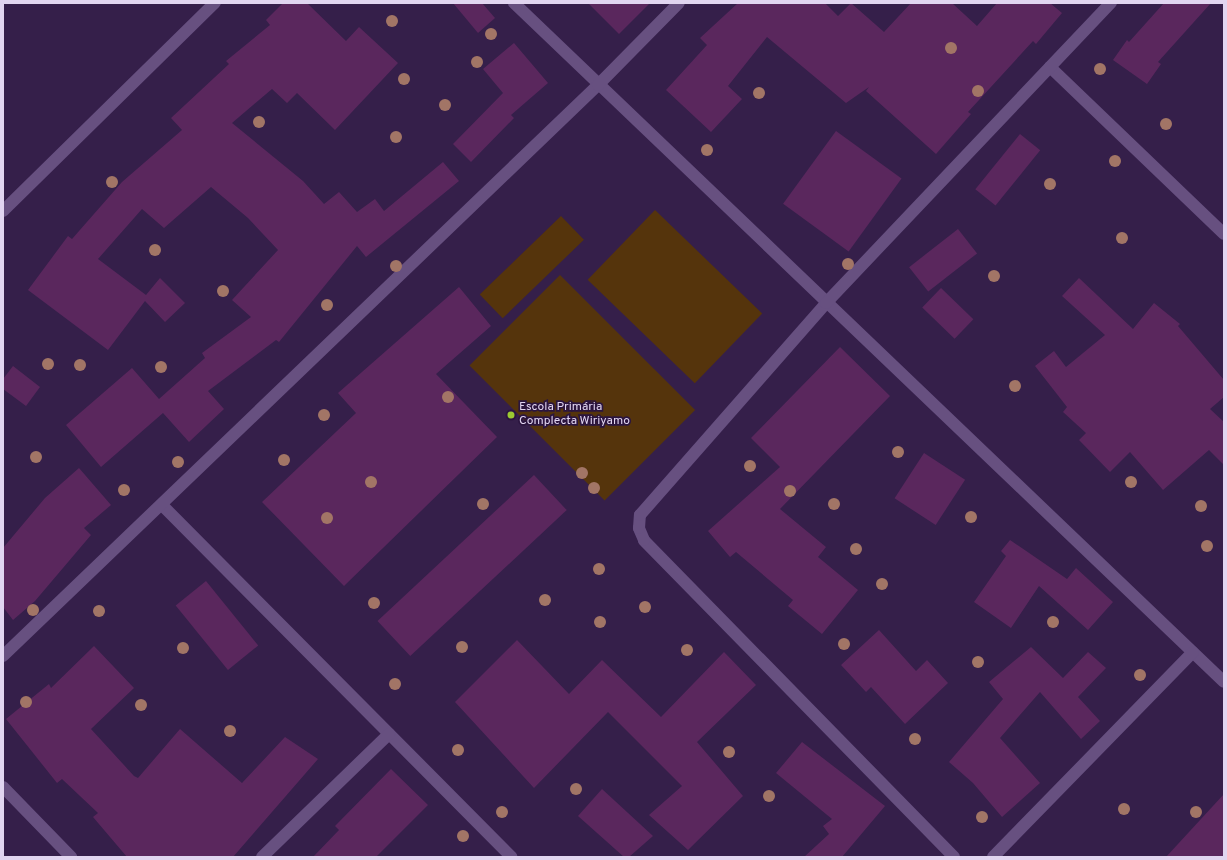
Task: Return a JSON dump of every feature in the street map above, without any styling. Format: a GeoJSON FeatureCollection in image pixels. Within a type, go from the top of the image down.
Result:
{"type":"FeatureCollection","features":[{"type":"Feature","properties":{"kind":"street"},"geometry":{"type":"LineString","coordinates":[[3,212],[215,3]]}},
{"type":"Feature","properties":{"kind":"street"},"geometry":{"type":"LineString","coordinates":[[514,3],[598,85],[1224,682]]}},
{"type":"Feature","properties":{"kind":"street"},"geometry":{"type":"LineString","coordinates":[[3,656],[598,85],[679,3]]}},
{"type":"Feature","properties":{"kind":"street"},"geometry":{"type":"LineString","coordinates":[[954,857],[644,540],[639,528],[640,515],[826,302],[1111,3]]}},
{"type":"Feature","properties":{"kind":"street"},"geometry":{"type":"LineString","coordinates":[[1050,67],[1224,234]]}},
{"type":"Feature","properties":{"kind":"street"},"geometry":{"type":"LineString","coordinates":[[162,505],[511,857]]}},
{"type":"Feature","properties":{"kind":"street"},"geometry":{"type":"LineString","coordinates":[[993,857],[1193,652]]}},
{"type":"Feature","properties":{"kind":"street"},"geometry":{"type":"LineString","coordinates":[[262,857],[389,734]]}},
{"type":"Feature","properties":{"kind":"street"},"geometry":{"type":"LineString","coordinates":[[3,787],[71,857]]}},
{"type":"Feature","properties":{"kind":"shaded area"},"geometry":{"type":"Polygon","coordinates":[[[655,210],[762,314],[695,383],[588,280],[655,210]]]}},
{"type":"Feature","properties":{"kind":"shaded area"},"geometry":{"type":"Polygon","coordinates":[[[561,216],[584,240],[503,318],[480,294],[561,216]]]}},
{"type":"Feature","properties":{"kind":"shaded area"},"geometry":{"type":"Polygon","coordinates":[[[560,275],[695,410],[605,501],[469,366],[560,275]]]}},
{"type":"Feature","properties":{"kind":"building"},"geometry":{"type":"Polygon","coordinates":[[[283,3],[307,3],[346,41],[359,27],[398,63],[335,130],[297,93],[287,103],[272,89],[232,123],[303,181],[324,204],[339,192],[357,212],[375,199],[384,211],[443,162],[459,181],[366,257],[357,246],[279,342],[276,340],[208,391],[224,409],[189,442],[163,413],[101,467],[66,425],[132,368],[159,399],[205,358],[202,353],[251,317],[232,300],[278,250],[248,218],[211,187],[164,228],[142,209],[98,259],[146,295],[160,278],[185,303],[165,322],[145,301],[108,350],[28,290],[68,236],[72,239],[122,182],[182,130],[171,118],[229,64],[226,61],[270,25],[266,20],[283,3]]]}},
{"type":"Feature","properties":{"kind":"building"},"geometry":{"type":"Polygon","coordinates":[[[453,3],[482,3],[495,18],[478,33],[453,3]]]}},
{"type":"Feature","properties":{"kind":"building"},"geometry":{"type":"Polygon","coordinates":[[[588,3],[650,3],[619,34],[588,3]]]}},
{"type":"Feature","properties":{"kind":"building"},"geometry":{"type":"Polygon","coordinates":[[[738,3],[825,3],[838,16],[851,3],[884,32],[911,3],[952,3],[977,26],[997,3],[1050,3],[1062,13],[1036,44],[1033,41],[968,112],[971,114],[936,154],[866,91],[869,87],[846,103],[767,37],[728,86],[742,99],[711,132],[666,90],[707,45],[700,38],[738,3]]]}},
{"type":"Feature","properties":{"kind":"building"},"geometry":{"type":"Polygon","coordinates":[[[1164,3],[1211,3],[1158,62],[1161,64],[1147,84],[1113,60],[1127,40],[1129,42],[1164,3]]]}},
{"type":"Feature","properties":{"kind":"building"},"geometry":{"type":"Polygon","coordinates":[[[514,43],[548,83],[511,115],[514,118],[471,162],[453,144],[503,93],[483,69],[514,43]]]}},
{"type":"Feature","properties":{"kind":"building"},"geometry":{"type":"Polygon","coordinates":[[[836,131],[902,179],[849,251],[783,204],[836,131]]]}},
{"type":"Feature","properties":{"kind":"building"},"geometry":{"type":"Polygon","coordinates":[[[1020,134],[1040,150],[996,206],[975,189],[1020,134]]]}},
{"type":"Feature","properties":{"kind":"building"},"geometry":{"type":"Polygon","coordinates":[[[958,229],[977,253],[928,292],[909,267],[958,229]]]}},
{"type":"Feature","properties":{"kind":"building"},"geometry":{"type":"Polygon","coordinates":[[[1079,278],[1133,329],[1154,303],[1180,324],[1178,326],[1224,380],[1224,397],[1210,409],[1224,422],[1224,465],[1209,450],[1163,490],[1130,452],[1110,472],[1079,440],[1086,433],[1063,412],[1067,407],[1035,366],[1054,351],[1066,367],[1105,335],[1062,296],[1079,278]]]}},
{"type":"Feature","properties":{"kind":"building"},"geometry":{"type":"Polygon","coordinates":[[[459,287],[491,326],[436,374],[497,437],[344,586],[262,502],[356,413],[338,393],[459,287]]]}},
{"type":"Feature","properties":{"kind":"building"},"geometry":{"type":"Polygon","coordinates":[[[941,288],[973,319],[955,339],[922,307],[941,288]]]}},
{"type":"Feature","properties":{"kind":"building"},"geometry":{"type":"Polygon","coordinates":[[[840,347],[890,396],[780,509],[826,547],[818,557],[858,590],[822,634],[788,606],[793,600],[736,552],[730,557],[708,531],[780,467],[751,438],[840,347]]]}},
{"type":"Feature","properties":{"kind":"building"},"geometry":{"type":"Polygon","coordinates":[[[13,366],[40,387],[26,406],[3,389],[3,379],[13,366]]]}},
{"type":"Feature","properties":{"kind":"building"},"geometry":{"type":"Polygon","coordinates":[[[924,453],[965,480],[936,525],[895,498],[924,453]]]}},
{"type":"Feature","properties":{"kind":"building"},"geometry":{"type":"Polygon","coordinates":[[[79,468],[111,505],[84,528],[91,535],[35,601],[13,620],[3,607],[3,548],[45,498],[79,468]]]}},
{"type":"Feature","properties":{"kind":"building"},"geometry":{"type":"Polygon","coordinates":[[[534,475],[567,510],[410,656],[377,621],[534,475]]]}},
{"type":"Feature","properties":{"kind":"building"},"geometry":{"type":"Polygon","coordinates":[[[1010,540],[1067,579],[1076,568],[1113,602],[1088,630],[1039,586],[1011,628],[974,602],[1006,556],[1001,551],[1010,540]]]}},
{"type":"Feature","properties":{"kind":"building"},"geometry":{"type":"Polygon","coordinates":[[[206,581],[258,646],[228,670],[176,606],[206,581]]]}},
{"type":"Feature","properties":{"kind":"building"},"geometry":{"type":"Polygon","coordinates":[[[879,630],[916,671],[927,660],[948,683],[905,724],[871,687],[866,692],[841,665],[879,630]]]}},
{"type":"Feature","properties":{"kind":"building"},"geometry":{"type":"Polygon","coordinates":[[[517,640],[569,694],[602,660],[661,717],[724,652],[756,685],[697,742],[743,796],[688,850],[649,815],[682,786],[608,712],[534,788],[455,702],[517,640]]]}},
{"type":"Feature","properties":{"kind":"building"},"geometry":{"type":"Polygon","coordinates":[[[94,646],[134,688],[91,729],[134,776],[138,778],[180,729],[242,783],[285,737],[318,759],[233,857],[127,857],[93,817],[98,813],[62,779],[57,783],[6,719],[49,684],[51,688],[94,646]]]}},
{"type":"Feature","properties":{"kind":"building"},"geometry":{"type":"Polygon","coordinates":[[[1031,647],[1063,678],[1088,652],[1106,668],[1078,697],[1100,721],[1081,739],[1040,692],[1000,738],[1040,783],[1002,817],[973,783],[949,762],[1003,699],[989,682],[1031,647]]]}},
{"type":"Feature","properties":{"kind":"building"},"geometry":{"type":"Polygon","coordinates":[[[802,742],[885,806],[842,857],[804,857],[829,834],[823,826],[832,819],[776,773],[802,742]]]}},
{"type":"Feature","properties":{"kind":"building"},"geometry":{"type":"Polygon","coordinates":[[[391,769],[428,805],[376,857],[313,857],[339,830],[335,826],[391,769]]]}},
{"type":"Feature","properties":{"kind":"building"},"geometry":{"type":"Polygon","coordinates":[[[602,789],[653,836],[629,857],[624,857],[578,816],[602,789]]]}},
{"type":"Feature","properties":{"kind":"building"},"geometry":{"type":"Polygon","coordinates":[[[1224,794],[1224,857],[1166,857],[1224,794]]]}},
{"type":"Feature","properties":{"kind":"place","name":"Escola Primária Complecta Wiriyamo"},"geometry":{"type":"Point","coordinates":[511,415]}}]}
